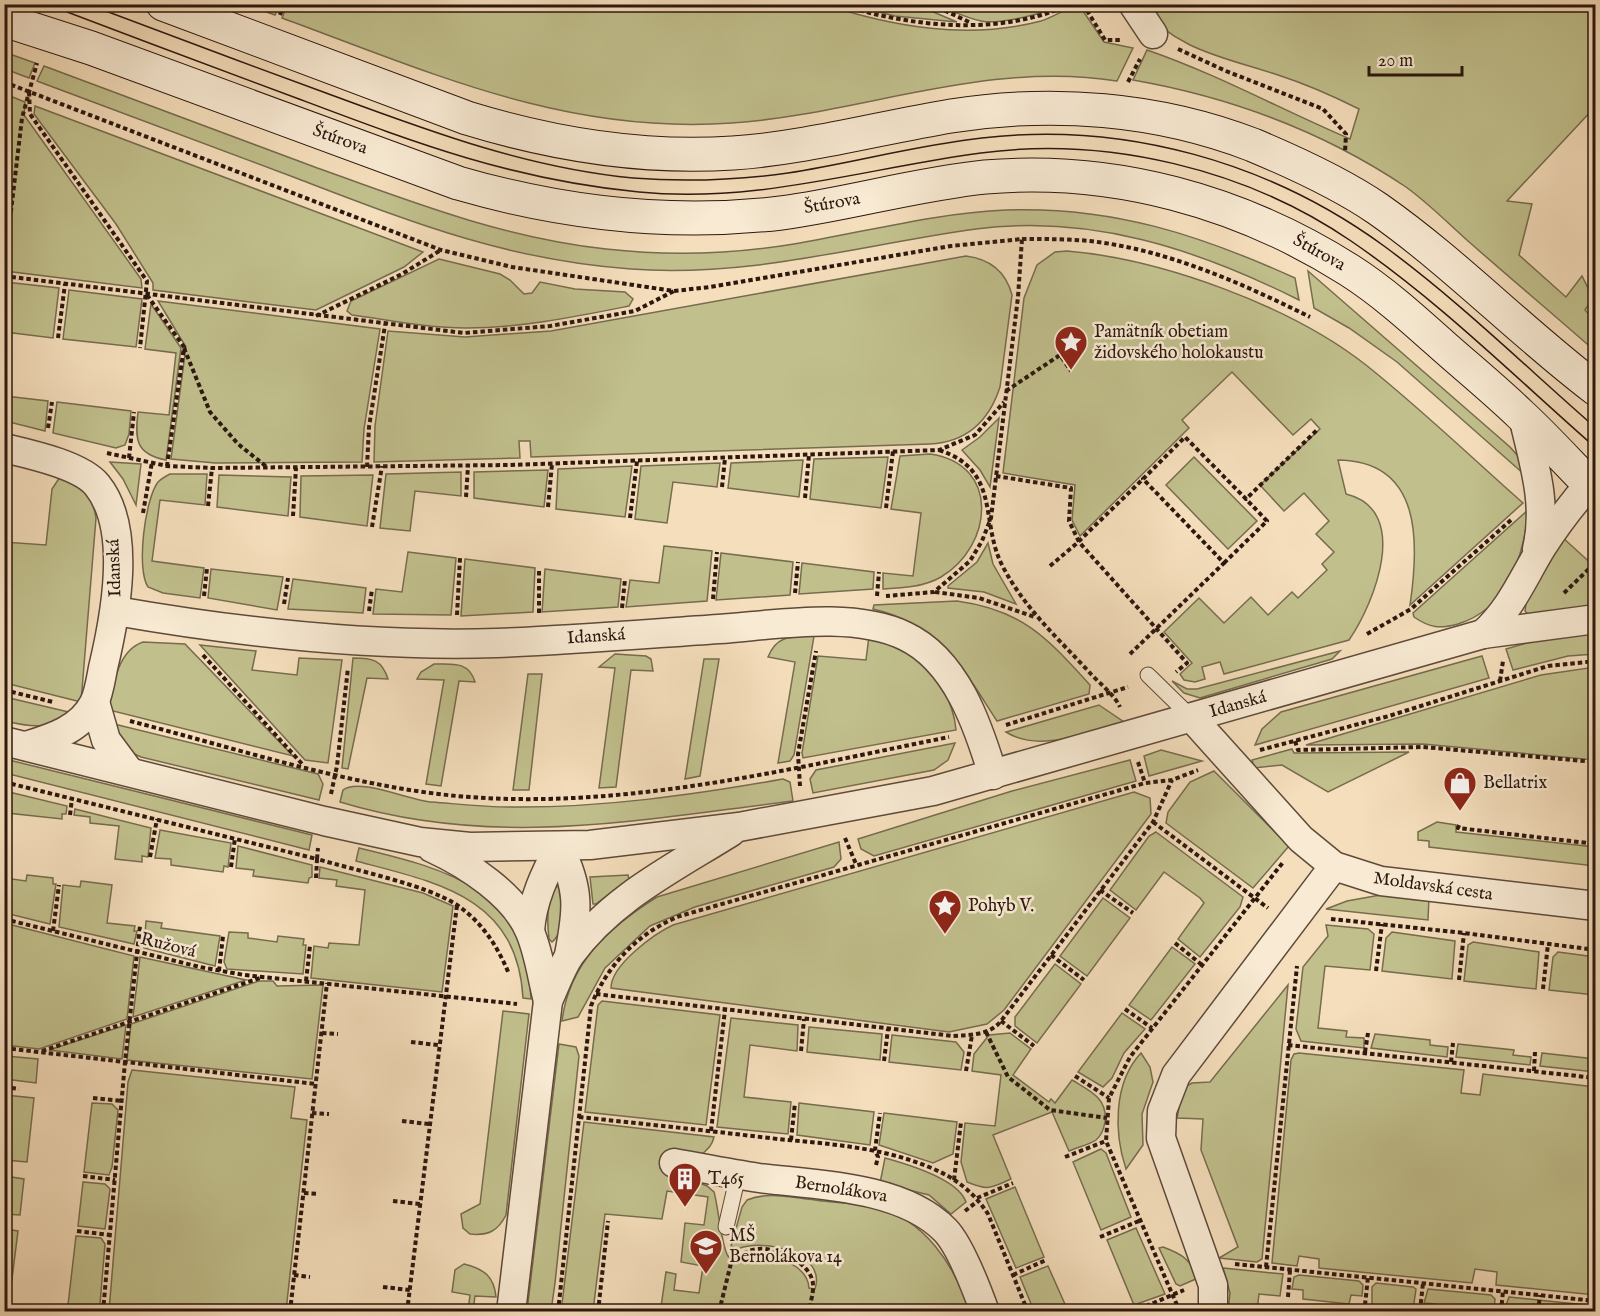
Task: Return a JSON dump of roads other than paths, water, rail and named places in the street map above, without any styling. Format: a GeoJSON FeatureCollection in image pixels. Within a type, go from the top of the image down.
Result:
{"type":"FeatureCollection","features":[{"type":"Feature","properties":{"kind":"street"},"geometry":{"type":"LineString","coordinates":[[163,4],[467,118],[517,133],[593,148],[645,154],[735,153],[795,145],[955,116],[1045,108],[1119,112],[1209,130],[1306,169],[1378,209],[1445,261],[1550,354],[1591,384]]}},
{"type":"Feature","properties":{"kind":"street"},"geometry":{"type":"LineString","coordinates":[[1133,4],[1153,34]]}},
{"type":"Feature","properties":{"kind":"street","name":"Štúrova"},"geometry":{"type":"LineString","coordinates":[[4,20],[92,48],[458,183],[506,197],[600,214],[694,219],[755,215],[824,206],[939,184],[1013,175],[1082,177],[1164,190],[1240,213],[1278,230],[1350,270],[1408,315],[1523,416],[1593,484]]}},
{"type":"Feature","properties":{"kind":"street","name":"Idanská"},"geometry":{"type":"LineString","coordinates":[[1523,416],[1542,504],[1543,525],[1535,560]]}},
{"type":"Feature","properties":{"kind":"street","name":"Idanská"},"geometry":{"type":"LineString","coordinates":[[4,448],[73,470],[96,484],[109,509],[117,542],[116,611],[94,708],[61,734],[15,743]]}},
{"type":"Feature","properties":{"kind":"street","name":"Idanská"},"geometry":{"type":"LineString","coordinates":[[1483,634],[1500,619],[1561,520],[1593,484]]}},
{"type":"Feature","properties":{"kind":"street","name":"Idanská"},"geometry":{"type":"LineString","coordinates":[[116,611],[201,626],[408,644],[496,643],[820,622],[875,627],[900,634],[920,645],[944,669],[979,731],[993,776]]}},
{"type":"Feature","properties":{"kind":"street","name":"Idanská"},"geometry":{"type":"LineString","coordinates":[[15,743],[324,821],[420,842],[471,847],[559,847],[638,841],[739,827],[933,791],[993,776],[1483,634],[1596,619]]}},
{"type":"Feature","properties":{"kind":"street"},"geometry":{"type":"LineString","coordinates":[[94,708],[106,740],[129,771]]}},
{"type":"Feature","properties":{"kind":"street","name":"Moldavská cesta"},"geometry":{"type":"LineString","coordinates":[[1192,718],[1301,839],[1334,866],[1381,881],[1596,906]]}},
{"type":"Feature","properties":{"kind":"street"},"geometry":{"type":"LineString","coordinates":[[511,1311],[546,1010],[569,957],[594,927],[633,892],[739,827]]}},
{"type":"Feature","properties":{"kind":"street"},"geometry":{"type":"LineString","coordinates":[[420,842],[478,873],[506,899],[530,931]]}},
{"type":"Feature","properties":{"kind":"street"},"geometry":{"type":"LineString","coordinates":[[559,847],[572,873],[576,893],[569,957]]}},
{"type":"Feature","properties":{"kind":"street"},"geometry":{"type":"LineString","coordinates":[[546,1010],[530,931],[531,913],[559,847]]}},
{"type":"Feature","properties":{"kind":"street"},"geometry":{"type":"LineString","coordinates":[[1214,1311],[1213,1285],[1164,1152],[1160,1125],[1162,1111],[1176,1075],[1334,866]]}},
{"type":"Feature","properties":{"kind":"street","name":"Bernolákova"},"geometry":{"type":"LineString","coordinates":[[674,1163],[738,1175],[872,1193],[899,1200],[944,1229],[951,1237],[985,1311]]}},
{"type":"Feature","properties":{"kind":"lane"},"geometry":{"type":"LineString","coordinates":[[1148,675],[1192,718]]}},
{"type":"Feature","properties":{"kind":"lane"},"geometry":{"type":"LineString","coordinates":[[726,1227],[738,1175]]}},
{"type":"Feature","properties":{"kind":"tram line"},"geometry":{"type":"LineString","coordinates":[[46,4],[425,145],[507,169],[593,186],[639,192],[725,193],[811,183],[938,159],[1029,149],[1077,149],[1126,154],[1221,177],[1267,194],[1310,216],[1384,264],[1446,314],[1596,448]]}},
{"type":"Feature","properties":{"kind":"tram line"},"geometry":{"type":"LineString","coordinates":[[87,4],[439,134],[554,166],[593,173],[672,180],[749,177],[812,169],[958,141],[1035,134],[1089,136],[1141,143],[1193,154],[1244,170],[1293,191],[1340,217],[1384,246],[1466,312],[1596,428]]}},
{"type":"Feature","properties":{"kind":"place","name":"Pamätník obetiam židovského holokaustu"},"geometry":{"type":"Point","coordinates":[1071,371]}},
{"type":"Feature","properties":{"kind":"place","name":"Bellatrix"},"geometry":{"type":"Point","coordinates":[1460,812]}},
{"type":"Feature","properties":{"kind":"place","name":"Pohyb V."},"geometry":{"type":"Point","coordinates":[945,935]}},
{"type":"Feature","properties":{"kind":"place","name":"T465"},"geometry":{"type":"Point","coordinates":[685,1208]}},
{"type":"Feature","properties":{"kind":"place","name":"MŠ Bernolákova 14"},"geometry":{"type":"Point","coordinates":[706,1275]}}]}
